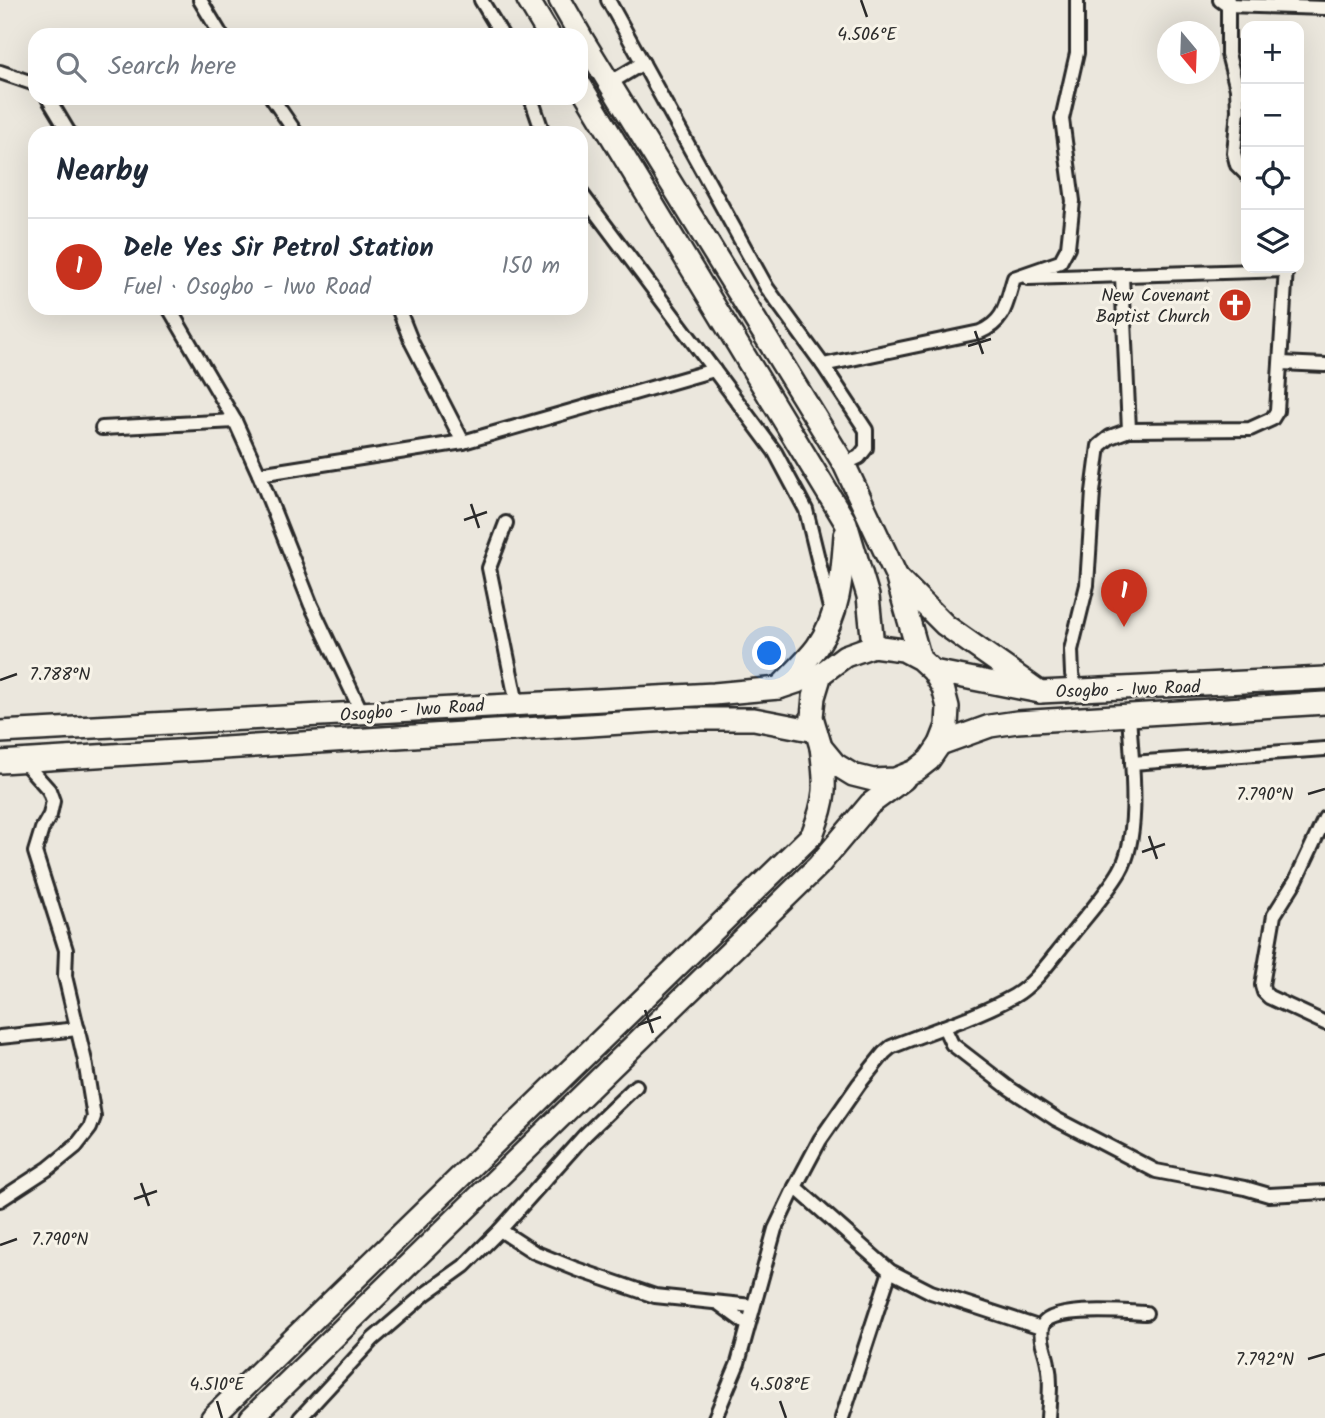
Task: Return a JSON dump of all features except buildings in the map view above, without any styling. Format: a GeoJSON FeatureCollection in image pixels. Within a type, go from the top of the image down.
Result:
{"type":"FeatureCollection","features":[{"type":"Feature","properties":{"kind":"main road"},"geometry":{"type":"LineString","coordinates":[[528,0],[545,28]]}},
{"type":"Feature","properties":{"kind":"main road"},"geometry":{"type":"LineString","coordinates":[[560,0],[576,28]]}},
{"type":"Feature","properties":{"kind":"main road"},"geometry":{"type":"LineString","coordinates":[[251,1418],[818,866],[870,804],[929,760],[940,744],[947,726],[943,688],[926,665],[896,575],[844,464],[588,48]]}},
{"type":"Feature","properties":{"kind":"main road"},"geometry":{"type":"LineString","coordinates":[[588,98],[846,523],[868,596],[873,646]]}},
{"type":"Feature","properties":{"kind":"main road"},"geometry":{"type":"LineString","coordinates":[[779,688],[816,649],[833,619],[841,583],[846,523]]}},
{"type":"Feature","properties":{"kind":"main road"},"geometry":{"type":"LineString","coordinates":[[896,575],[945,625],[1040,692]]}},
{"type":"Feature","properties":{"kind":"main road"},"geometry":{"type":"LineString","coordinates":[[212,1418],[812,835],[824,805],[825,782],[819,739],[812,717],[814,697],[821,674],[845,656],[873,646],[903,650],[926,665]]}},
{"type":"Feature","properties":{"kind":"main road","name":"Osogbo - Iwo Road"},"geometry":{"type":"LineString","coordinates":[[926,665],[1040,692],[1325,678]]}},
{"type":"Feature","properties":{"kind":"main road","name":"Osogbo - Iwo Road"},"geometry":{"type":"LineString","coordinates":[[0,732],[714,694],[779,688],[821,674]]}},
{"type":"Feature","properties":{"kind":"main road","name":"Osogbo - Iwo Road"},"geometry":{"type":"LineString","coordinates":[[940,744],[990,726],[1129,714],[1325,703]]}},
{"type":"Feature","properties":{"kind":"main road","name":"Osogbo - Iwo Road"},"geometry":{"type":"LineString","coordinates":[[0,762],[684,719],[754,719],[819,739]]}},
{"type":"Feature","properties":{"kind":"main road"},"geometry":{"type":"LineString","coordinates":[[819,739],[835,764],[853,775],[873,780],[895,779],[915,771]]}},
{"type":"Feature","properties":{"kind":"street"},"geometry":{"type":"LineString","coordinates":[[200,0],[217,28]]}},
{"type":"Feature","properties":{"kind":"street"},"geometry":{"type":"LineString","coordinates":[[481,0],[498,28]]}},
{"type":"Feature","properties":{"kind":"street"},"geometry":{"type":"LineString","coordinates":[[608,0],[768,289],[866,430],[866,448],[859,457],[844,464]]}},
{"type":"Feature","properties":{"kind":"street"},"geometry":{"type":"LineString","coordinates":[[1014,278],[1060,262],[1068,247],[1073,201],[1062,119],[1077,53],[1077,0]]}},
{"type":"Feature","properties":{"kind":"street"},"geometry":{"type":"LineString","coordinates":[[1241,169],[1234,153],[1237,89],[1228,54],[1225,2],[1325,8]]}},
{"type":"Feature","properties":{"kind":"street"},"geometry":{"type":"LineString","coordinates":[[608,84],[643,63]]}},
{"type":"Feature","properties":{"kind":"street"},"geometry":{"type":"LineString","coordinates":[[0,72],[28,82]]}},
{"type":"Feature","properties":{"kind":"street"},"geometry":{"type":"LineString","coordinates":[[52,105],[65,126]]}},
{"type":"Feature","properties":{"kind":"street"},"geometry":{"type":"LineString","coordinates":[[277,105],[291,126]]}},
{"type":"Feature","properties":{"kind":"street"},"geometry":{"type":"LineString","coordinates":[[533,105],[541,126]]}},
{"type":"Feature","properties":{"kind":"street"},"geometry":{"type":"LineString","coordinates":[[588,202],[775,452],[806,510],[833,619]]}},
{"type":"Feature","properties":{"kind":"street"},"geometry":{"type":"LineString","coordinates":[[1014,278],[1241,271]]}},
{"type":"Feature","properties":{"kind":"street"},"geometry":{"type":"LineString","coordinates":[[1077,692],[1070,650],[1087,585],[1099,446],[1110,437],[1129,430],[1250,429],[1272,419],[1277,411],[1286,273]]}},
{"type":"Feature","properties":{"kind":"street"},"geometry":{"type":"LineString","coordinates":[[1122,276],[1129,430]]}},
{"type":"Feature","properties":{"kind":"street"},"geometry":{"type":"LineString","coordinates":[[823,365],[980,332],[993,326],[1002,316],[1014,278]]}},
{"type":"Feature","properties":{"kind":"street"},"geometry":{"type":"LineString","coordinates":[[173,315],[235,421],[311,605],[362,713]]}},
{"type":"Feature","properties":{"kind":"street"},"geometry":{"type":"LineString","coordinates":[[401,315],[412,343],[463,442]]}},
{"type":"Feature","properties":{"kind":"street"},"geometry":{"type":"LineString","coordinates":[[1281,363],[1325,365]]}},
{"type":"Feature","properties":{"kind":"street"},"geometry":{"type":"LineString","coordinates":[[259,474],[463,442],[714,370]]}},
{"type":"Feature","properties":{"kind":"street"},"geometry":{"type":"LineString","coordinates":[[102,428],[235,421]]}},
{"type":"Feature","properties":{"kind":"street"},"geometry":{"type":"LineString","coordinates":[[506,523],[489,568],[517,704]]}},
{"type":"Feature","properties":{"kind":"street"},"geometry":{"type":"LineString","coordinates":[[715,1418],[738,1363],[775,1229],[820,1140],[859,1084],[884,1053],[903,1042],[1016,995],[1077,928],[1120,870],[1132,835],[1129,714]]}},
{"type":"Feature","properties":{"kind":"street"},"geometry":{"type":"LineString","coordinates":[[1132,763],[1325,749]]}},
{"type":"Feature","properties":{"kind":"street"},"geometry":{"type":"LineString","coordinates":[[0,1200],[49,1168],[76,1146],[90,1128],[94,1117],[65,976],[65,950],[35,852],[53,802],[49,790],[23,761]]}},
{"type":"Feature","properties":{"kind":"street"},"geometry":{"type":"LineString","coordinates":[[1325,818],[1296,880],[1274,915],[1262,985],[1269,997],[1325,1023]]}},
{"type":"Feature","properties":{"kind":"street"},"geometry":{"type":"LineString","coordinates":[[944,1027],[952,1044],[1009,1088],[1055,1119],[1156,1171],[1269,1195],[1325,1192]]}},
{"type":"Feature","properties":{"kind":"street"},"geometry":{"type":"LineString","coordinates":[[0,1037],[78,1029]]}},
{"type":"Feature","properties":{"kind":"street"},"geometry":{"type":"LineString","coordinates":[[300,1418],[373,1339],[425,1294],[464,1266],[585,1135],[636,1086]]}},
{"type":"Feature","properties":{"kind":"street"},"geometry":{"type":"LineString","coordinates":[[795,1187],[890,1271],[931,1292],[1041,1328]]}},
{"type":"Feature","properties":{"kind":"street"},"geometry":{"type":"LineString","coordinates":[[500,1230],[534,1252],[654,1296],[752,1306]]}},
{"type":"Feature","properties":{"kind":"street"},"geometry":{"type":"LineString","coordinates":[[842,1418],[890,1271]]}},
{"type":"Feature","properties":{"kind":"street"},"geometry":{"type":"LineString","coordinates":[[717,1302],[748,1325]]}},
{"type":"Feature","properties":{"kind":"street"},"geometry":{"type":"LineString","coordinates":[[1048,1418],[1051,1381],[1043,1347],[1041,1328],[1044,1322],[1052,1316],[1081,1311],[1146,1313]]}},
{"type":"Feature","properties":{"kind":"place","name":"New Covenant Baptist Church"},"geometry":{"type":"Point","coordinates":[1235,305]}},
{"type":"Feature","properties":{"kind":"place","name":"Dele Yes Sir Petrol Station"},"geometry":{"type":"Point","coordinates":[1124,627]}}]}
